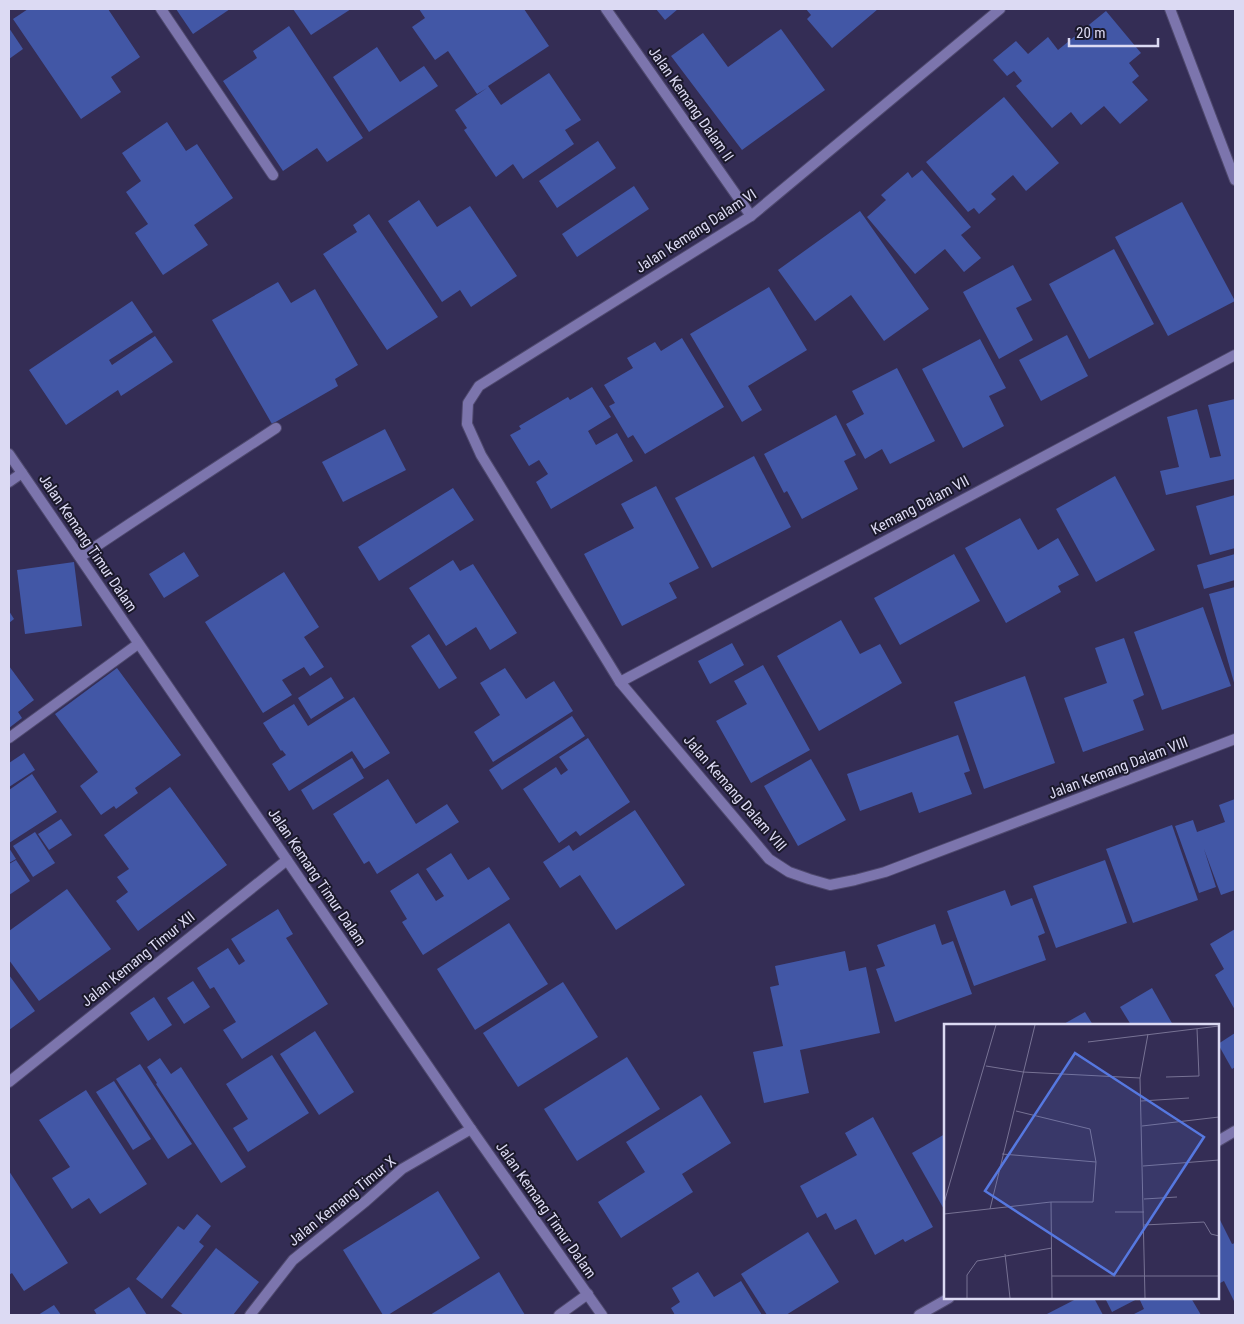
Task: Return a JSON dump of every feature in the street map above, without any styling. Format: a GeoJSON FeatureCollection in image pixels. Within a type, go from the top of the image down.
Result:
{"type":"FeatureCollection","features":[{"type":"Feature","properties":{"kind":"street"},"geometry":{"type":"LineString","coordinates":[[161,9],[273,175]]}},
{"type":"Feature","properties":{"kind":"street","name":"Jalan Kemang Dalam II"},"geometry":{"type":"LineString","coordinates":[[606,9],[751,216]]}},
{"type":"Feature","properties":{"kind":"street","name":"Jalan Kemang Dalam VI"},"geometry":{"type":"LineString","coordinates":[[468,403],[479,386],[751,216],[1000,9]]}},
{"type":"Feature","properties":{"kind":"street"},"geometry":{"type":"LineString","coordinates":[[1170,9],[1235,180]]}},
{"type":"Feature","properties":{"kind":"street","name":"Kemang Dalam VII"},"geometry":{"type":"LineString","coordinates":[[620,682],[1235,355]]}},
{"type":"Feature","properties":{"kind":"street","name":"Jalan Kemang Dalam VIII"},"geometry":{"type":"LineString","coordinates":[[468,403],[467,424],[481,455],[620,682],[768,859],[790,872],[830,885],[885,872],[1235,739]]}},
{"type":"Feature","properties":{"kind":"street"},"geometry":{"type":"LineString","coordinates":[[80,557],[276,428]]}},
{"type":"Feature","properties":{"kind":"street","name":"Jalan Kemang Timur Dalam"},"geometry":{"type":"LineString","coordinates":[[9,454],[471,1129],[602,1315]]}},
{"type":"Feature","properties":{"kind":"street"},"geometry":{"type":"LineString","coordinates":[[9,482],[22,473]]}},
{"type":"Feature","properties":{"kind":"street"},"geometry":{"type":"LineString","coordinates":[[9,738],[138,644]]}},
{"type":"Feature","properties":{"kind":"street","name":"Jalan Kemang Timur XII"},"geometry":{"type":"LineString","coordinates":[[9,1082],[287,860]]}},
{"type":"Feature","properties":{"kind":"street","name":"Jalan Kemang Timur X"},"geometry":{"type":"LineString","coordinates":[[250,1315],[293,1260],[402,1169],[471,1129]]}},
{"type":"Feature","properties":{"kind":"street"},"geometry":{"type":"LineString","coordinates":[[1219,1140],[1235,1131]]}},
{"type":"Feature","properties":{"kind":"street"},"geometry":{"type":"LineString","coordinates":[[559,1315],[588,1294]]}},
{"type":"Feature","properties":{"kind":"street"},"geometry":{"type":"LineString","coordinates":[[919,1315],[947,1299]]}},
{"type":"Feature","properties":{"kind":"building"},"geometry":{"type":"Polygon","coordinates":[[[28,9],[108,9],[140,57],[111,77],[121,92],[81,119],[13,19],[28,9]]]}},
{"type":"Feature","properties":{"kind":"building"},"geometry":{"type":"Polygon","coordinates":[[[176,9],[230,9],[193,34],[176,9]]]}},
{"type":"Feature","properties":{"kind":"building"},"geometry":{"type":"Polygon","coordinates":[[[293,9],[351,9],[311,35],[293,9]]]}},
{"type":"Feature","properties":{"kind":"building"},"geometry":{"type":"Polygon","coordinates":[[[419,9],[524,9],[549,46],[488,86],[501,105],[549,73],[581,120],[565,130],[574,144],[523,179],[513,164],[496,177],[464,130],[467,128],[455,110],[487,88],[477,94],[448,51],[435,60],[412,27],[425,18],[419,9]]]}},
{"type":"Feature","properties":{"kind":"building"},"geometry":{"type":"Polygon","coordinates":[[[656,9],[678,9],[665,20],[656,9]]]}},
{"type":"Feature","properties":{"kind":"building"},"geometry":{"type":"Polygon","coordinates":[[[806,9],[878,9],[832,48],[807,19],[811,15],[806,9]]]}},
{"type":"Feature","properties":{"kind":"building"},"geometry":{"type":"Polygon","coordinates":[[[1106,11],[1141,53],[1129,63],[1139,76],[1132,82],[1148,100],[1120,124],[1104,106],[1081,125],[1071,112],[1052,128],[1016,86],[1022,81],[1014,71],[1007,76],[993,60],[1016,41],[1028,54],[1048,37],[1058,50],[1106,11]]]}},
{"type":"Feature","properties":{"kind":"building"},"geometry":{"type":"Polygon","coordinates":[[[289,26],[363,138],[327,162],[317,148],[283,171],[223,81],[257,58],[253,51],[289,26]]]}},
{"type":"Feature","properties":{"kind":"building"},"geometry":{"type":"Polygon","coordinates":[[[9,28],[23,49],[9,59],[9,28]]]}},
{"type":"Feature","properties":{"kind":"building"},"geometry":{"type":"Polygon","coordinates":[[[781,29],[825,90],[742,150],[671,56],[703,33],[728,67],[781,29]]]}},
{"type":"Feature","properties":{"kind":"building"},"geometry":{"type":"Polygon","coordinates":[[[377,47],[400,82],[424,66],[438,86],[369,132],[333,77],[377,47]]]}},
{"type":"Feature","properties":{"kind":"building"},"geometry":{"type":"Polygon","coordinates":[[[1004,97],[1059,163],[1026,191],[1013,175],[991,194],[996,199],[979,214],[974,208],[968,212],[926,162],[1004,97]]]}},
{"type":"Feature","properties":{"kind":"building"},"geometry":{"type":"Polygon","coordinates":[[[167,122],[186,151],[197,144],[233,198],[194,225],[208,245],[163,275],[135,233],[148,224],[126,192],[141,181],[122,153],[167,122]]]}},
{"type":"Feature","properties":{"kind":"building"},"geometry":{"type":"Polygon","coordinates":[[[598,141],[616,168],[557,208],[539,181],[598,141]]]}},
{"type":"Feature","properties":{"kind":"building"},"geometry":{"type":"Polygon","coordinates":[[[922,170],[971,227],[961,235],[981,258],[964,272],[945,249],[915,274],[867,217],[886,200],[881,195],[908,172],[912,178],[922,170]]]}},
{"type":"Feature","properties":{"kind":"building"},"geometry":{"type":"Polygon","coordinates":[[[634,186],[649,209],[577,257],[562,234],[634,186]]]}},
{"type":"Feature","properties":{"kind":"building"},"geometry":{"type":"Polygon","coordinates":[[[419,200],[437,227],[470,206],[517,276],[471,307],[460,290],[442,302],[388,221],[419,200]]]}},
{"type":"Feature","properties":{"kind":"building"},"geometry":{"type":"Polygon","coordinates":[[[1182,202],[1235,301],[1168,336],[1115,237],[1182,202]]]}},
{"type":"Feature","properties":{"kind":"building"},"geometry":{"type":"Polygon","coordinates":[[[860,211],[929,309],[884,341],[851,295],[815,321],[778,270],[860,211]]]}},
{"type":"Feature","properties":{"kind":"building"},"geometry":{"type":"Polygon","coordinates":[[[369,214],[438,317],[387,350],[323,254],[357,232],[353,225],[369,214]]]}},
{"type":"Feature","properties":{"kind":"building"},"geometry":{"type":"Polygon","coordinates":[[[1114,249],[1154,324],[1089,359],[1049,284],[1114,249]]]}},
{"type":"Feature","properties":{"kind":"building"},"geometry":{"type":"Polygon","coordinates":[[[1013,265],[1032,300],[1016,308],[1033,340],[999,359],[963,292],[1013,265]]]}},
{"type":"Feature","properties":{"kind":"building"},"geometry":{"type":"Polygon","coordinates":[[[278,282],[291,303],[315,289],[358,365],[335,379],[338,386],[272,424],[212,320],[278,282]]]}},
{"type":"Feature","properties":{"kind":"building"},"geometry":{"type":"Polygon","coordinates":[[[769,287],[807,350],[748,386],[762,410],[742,422],[690,334],[769,287]]]}},
{"type":"Feature","properties":{"kind":"building"},"geometry":{"type":"Polygon","coordinates":[[[132,301],[153,332],[109,360],[112,365],[155,336],[173,362],[121,396],[118,390],[66,425],[29,370],[132,301]]]}},
{"type":"Feature","properties":{"kind":"building"},"geometry":{"type":"Polygon","coordinates":[[[1067,335],[1088,376],[1041,401],[1019,360],[1067,335]]]}},
{"type":"Feature","properties":{"kind":"building"},"geometry":{"type":"Polygon","coordinates":[[[682,338],[724,407],[645,454],[633,435],[628,438],[609,406],[615,403],[604,385],[633,368],[627,358],[655,342],[661,351],[682,338]]]}},
{"type":"Feature","properties":{"kind":"building"},"geometry":{"type":"Polygon","coordinates":[[[980,339],[1006,388],[989,396],[1004,426],[963,448],[922,369],[980,339]]]}},
{"type":"Feature","properties":{"kind":"building"},"geometry":{"type":"Polygon","coordinates":[[[897,368],[935,441],[890,464],[882,449],[865,459],[846,424],[864,414],[852,391],[897,368]]]}},
{"type":"Feature","properties":{"kind":"building"},"geometry":{"type":"Polygon","coordinates":[[[592,387],[611,417],[588,431],[596,445],[617,433],[633,461],[551,509],[536,482],[548,474],[539,460],[529,466],[510,435],[521,429],[519,426],[568,397],[570,400],[592,387]]]}},
{"type":"Feature","properties":{"kind":"building"},"geometry":{"type":"Polygon","coordinates":[[[1235,399],[1235,479],[1166,495],[1160,471],[1179,467],[1167,417],[1197,409],[1210,458],[1221,456],[1208,405],[1235,399]]]}},
{"type":"Feature","properties":{"kind":"building"},"geometry":{"type":"Polygon","coordinates":[[[836,415],[856,455],[844,461],[858,489],[802,519],[787,491],[784,493],[764,454],[836,415]]]}},
{"type":"Feature","properties":{"kind":"building"},"geometry":{"type":"Polygon","coordinates":[[[385,429],[406,470],[343,502],[322,462],[385,429]]]}},
{"type":"Feature","properties":{"kind":"building"},"geometry":{"type":"Polygon","coordinates":[[[754,456],[791,527],[712,568],[675,498],[754,456]]]}},
{"type":"Feature","properties":{"kind":"building"},"geometry":{"type":"Polygon","coordinates":[[[1115,476],[1155,550],[1096,582],[1056,509],[1115,476]]]}},
{"type":"Feature","properties":{"kind":"building"},"geometry":{"type":"Polygon","coordinates":[[[656,486],[699,568],[669,583],[677,598],[622,626],[584,554],[634,528],[621,504],[656,486]]]}},
{"type":"Feature","properties":{"kind":"building"},"geometry":{"type":"Polygon","coordinates":[[[453,488],[474,520],[379,581],[358,547],[453,488]]]}},
{"type":"Feature","properties":{"kind":"building"},"geometry":{"type":"Polygon","coordinates":[[[1235,495],[1235,548],[1210,555],[1196,506],[1235,495]]]}},
{"type":"Feature","properties":{"kind":"building"},"geometry":{"type":"Polygon","coordinates":[[[1020,518],[1038,550],[1058,538],[1079,575],[1058,586],[1061,592],[1006,623],[965,548],[1020,518]]]}},
{"type":"Feature","properties":{"kind":"building"},"geometry":{"type":"Polygon","coordinates":[[[184,552],[199,576],[164,598],[149,574],[184,552]]]}},
{"type":"Feature","properties":{"kind":"building"},"geometry":{"type":"Polygon","coordinates":[[[954,554],[980,601],[900,645],[874,598],[954,554]]]}},
{"type":"Feature","properties":{"kind":"building"},"geometry":{"type":"Polygon","coordinates":[[[1235,554],[1235,580],[1204,589],[1197,565],[1235,554]]]}},
{"type":"Feature","properties":{"kind":"building"},"geometry":{"type":"Polygon","coordinates":[[[453,560],[460,571],[473,564],[517,633],[490,650],[476,627],[446,646],[409,588],[453,560]]]}},
{"type":"Feature","properties":{"kind":"building"},"geometry":{"type":"Polygon","coordinates":[[[74,562],[82,626],[25,634],[17,570],[74,562]]]}},
{"type":"Feature","properties":{"kind":"building"},"geometry":{"type":"Polygon","coordinates":[[[284,572],[319,627],[304,637],[324,667],[310,676],[304,667],[282,680],[292,695],[263,713],[205,622],[284,572]]]}},
{"type":"Feature","properties":{"kind":"building"},"geometry":{"type":"Polygon","coordinates":[[[1235,587],[1235,686],[1209,594],[1235,587]]]}},
{"type":"Feature","properties":{"kind":"building"},"geometry":{"type":"Polygon","coordinates":[[[1203,607],[1231,686],[1162,710],[1134,632],[1203,607]]]}},
{"type":"Feature","properties":{"kind":"building"},"geometry":{"type":"Polygon","coordinates":[[[9,611],[14,619],[9,623],[9,611]]]}},
{"type":"Feature","properties":{"kind":"building"},"geometry":{"type":"Polygon","coordinates":[[[841,620],[860,654],[880,644],[902,683],[819,731],[777,656],[841,620]]]}},
{"type":"Feature","properties":{"kind":"building"},"geometry":{"type":"Polygon","coordinates":[[[429,634],[457,678],[439,689],[411,646],[429,634]]]}},
{"type":"Feature","properties":{"kind":"building"},"geometry":{"type":"Polygon","coordinates":[[[1124,638],[1144,695],[1133,700],[1144,730],[1083,752],[1064,698],[1107,683],[1095,648],[1124,638]]]}},
{"type":"Feature","properties":{"kind":"building"},"geometry":{"type":"Polygon","coordinates":[[[732,643],[744,665],[710,684],[698,661],[732,643]]]}},
{"type":"Feature","properties":{"kind":"building"},"geometry":{"type":"Polygon","coordinates":[[[763,665],[810,750],[751,783],[716,721],[747,704],[734,681],[763,665]]]}},
{"type":"Feature","properties":{"kind":"building"},"geometry":{"type":"Polygon","coordinates":[[[9,666],[34,700],[18,712],[22,718],[9,728],[9,666]]]}},
{"type":"Feature","properties":{"kind":"building"},"geometry":{"type":"Polygon","coordinates":[[[117,668],[181,755],[135,788],[138,793],[116,809],[114,806],[101,815],[80,786],[98,772],[55,714],[117,668]]]}},
{"type":"Feature","properties":{"kind":"building"},"geometry":{"type":"Polygon","coordinates":[[[505,668],[526,699],[554,681],[573,711],[493,762],[474,732],[500,715],[480,683],[505,668]]]}},
{"type":"Feature","properties":{"kind":"building"},"geometry":{"type":"Polygon","coordinates":[[[1025,676],[1055,763],[984,789],[954,702],[1025,676]]]}},
{"type":"Feature","properties":{"kind":"building"},"geometry":{"type":"Polygon","coordinates":[[[331,677],[344,698],[311,719],[298,698],[331,677]]]}},
{"type":"Feature","properties":{"kind":"building"},"geometry":{"type":"Polygon","coordinates":[[[354,697],[390,753],[364,769],[352,751],[289,791],[272,764],[286,755],[281,751],[263,723],[294,704],[308,726],[354,697]]]}},
{"type":"Feature","properties":{"kind":"building"},"geometry":{"type":"Polygon","coordinates":[[[572,716],[585,736],[502,790],[489,770],[572,716]]]}},
{"type":"Feature","properties":{"kind":"building"},"geometry":{"type":"Polygon","coordinates":[[[958,735],[970,771],[964,773],[972,794],[919,813],[912,792],[860,811],[847,774],[958,735]]]}},
{"type":"Feature","properties":{"kind":"building"},"geometry":{"type":"Polygon","coordinates":[[[588,738],[630,802],[580,836],[576,831],[559,843],[523,789],[556,767],[561,775],[568,770],[559,757],[588,738]]]}},
{"type":"Feature","properties":{"kind":"building"},"geometry":{"type":"Polygon","coordinates":[[[24,753],[35,770],[9,787],[9,763],[24,753]]]}},
{"type":"Feature","properties":{"kind":"building"},"geometry":{"type":"Polygon","coordinates":[[[352,758],[364,778],[313,810],[301,790],[352,758]]]}},
{"type":"Feature","properties":{"kind":"building"},"geometry":{"type":"Polygon","coordinates":[[[811,759],[846,820],[798,846],[764,786],[811,759]]]}},
{"type":"Feature","properties":{"kind":"building"},"geometry":{"type":"Polygon","coordinates":[[[32,774],[57,812],[9,843],[9,790],[32,774]]]}},
{"type":"Feature","properties":{"kind":"building"},"geometry":{"type":"Polygon","coordinates":[[[388,779],[416,824],[447,804],[459,822],[377,874],[369,861],[364,864],[333,814],[388,779]]]}},
{"type":"Feature","properties":{"kind":"building"},"geometry":{"type":"Polygon","coordinates":[[[170,787],[227,865],[138,931],[116,901],[128,892],[117,877],[129,869],[104,835],[170,787]]]}},
{"type":"Feature","properties":{"kind":"building"},"geometry":{"type":"Polygon","coordinates":[[[1235,799],[1235,890],[1221,895],[1204,849],[1216,887],[1199,893],[1175,826],[1193,820],[1197,832],[1225,822],[1219,805],[1235,799]]]}},
{"type":"Feature","properties":{"kind":"building"},"geometry":{"type":"Polygon","coordinates":[[[635,810],[685,885],[616,930],[580,875],[560,888],[543,862],[569,845],[573,851],[635,810]]]}},
{"type":"Feature","properties":{"kind":"building"},"geometry":{"type":"Polygon","coordinates":[[[61,819],[72,835],[49,850],[38,834],[61,819]]]}},
{"type":"Feature","properties":{"kind":"building"},"geometry":{"type":"Polygon","coordinates":[[[1172,825],[1198,900],[1133,923],[1106,849],[1172,825]]]}},
{"type":"Feature","properties":{"kind":"building"},"geometry":{"type":"Polygon","coordinates":[[[35,832],[55,863],[33,877],[13,846],[35,832]]]}},
{"type":"Feature","properties":{"kind":"building"},"geometry":{"type":"Polygon","coordinates":[[[9,848],[16,859],[9,863],[9,848]]]}},
{"type":"Feature","properties":{"kind":"building"},"geometry":{"type":"Polygon","coordinates":[[[451,853],[468,880],[489,867],[510,899],[423,955],[402,922],[407,919],[390,891],[418,873],[436,901],[444,896],[426,869],[451,853]]]}},
{"type":"Feature","properties":{"kind":"building"},"geometry":{"type":"Polygon","coordinates":[[[16,860],[30,881],[9,895],[9,864],[16,860]]]}},
{"type":"Feature","properties":{"kind":"building"},"geometry":{"type":"Polygon","coordinates":[[[1105,860],[1127,923],[1056,948],[1033,886],[1105,860]]]}},
{"type":"Feature","properties":{"kind":"building"},"geometry":{"type":"Polygon","coordinates":[[[67,889],[111,949],[39,1001],[9,960],[9,931],[67,889]]]}},
{"type":"Feature","properties":{"kind":"building"},"geometry":{"type":"Polygon","coordinates":[[[1005,890],[1011,906],[1032,898],[1045,933],[1038,936],[1046,960],[974,986],[947,911],[1005,890]]]}},
{"type":"Feature","properties":{"kind":"building"},"geometry":{"type":"Polygon","coordinates":[[[278,909],[293,934],[286,938],[328,1004],[242,1059],[223,1030],[236,1022],[214,987],[210,989],[197,968],[228,948],[239,965],[245,961],[231,939],[278,909]]]}},
{"type":"Feature","properties":{"kind":"building"},"geometry":{"type":"Polygon","coordinates":[[[509,923],[548,984],[475,1030],[437,969],[509,923]]]}},
{"type":"Feature","properties":{"kind":"building"},"geometry":{"type":"Polygon","coordinates":[[[935,924],[942,945],[953,941],[972,994],[895,1022],[876,969],[885,966],[877,945],[935,924]]]}},
{"type":"Feature","properties":{"kind":"building"},"geometry":{"type":"Polygon","coordinates":[[[1235,929],[1235,1010],[1215,975],[1224,969],[1210,944],[1235,929]]]}},
{"type":"Feature","properties":{"kind":"building"},"geometry":{"type":"Polygon","coordinates":[[[845,951],[849,971],[866,967],[880,1033],[800,1050],[809,1093],[764,1103],[753,1052],[783,1046],[770,987],[779,985],[775,966],[845,951]]]}},
{"type":"Feature","properties":{"kind":"building"},"geometry":{"type":"Polygon","coordinates":[[[9,975],[35,1011],[9,1030],[9,975]]]}},
{"type":"Feature","properties":{"kind":"building"},"geometry":{"type":"Polygon","coordinates":[[[193,981],[210,1007],[184,1024],[167,998],[193,981]]]}},
{"type":"Feature","properties":{"kind":"building"},"geometry":{"type":"Polygon","coordinates":[[[563,982],[598,1037],[518,1087],[483,1033],[563,982]]]}},
{"type":"Feature","properties":{"kind":"building"},"geometry":{"type":"Polygon","coordinates":[[[1152,988],[1172,1024],[1130,1024],[1120,1007],[1152,988]]]}},
{"type":"Feature","properties":{"kind":"building"},"geometry":{"type":"Polygon","coordinates":[[[154,997],[172,1025],[148,1041],[130,1013],[154,997]]]}},
{"type":"Feature","properties":{"kind":"building"},"geometry":{"type":"Polygon","coordinates":[[[1085,1012],[1092,1024],[1064,1024],[1085,1012]]]}},
{"type":"Feature","properties":{"kind":"building"},"geometry":{"type":"Polygon","coordinates":[[[315,1031],[354,1092],[319,1115],[280,1054],[315,1031]]]}},
{"type":"Feature","properties":{"kind":"building"},"geometry":{"type":"Polygon","coordinates":[[[1235,1033],[1235,1067],[1232,1069],[1219,1046],[1219,1043],[1235,1033]]]}},
{"type":"Feature","properties":{"kind":"building"},"geometry":{"type":"Polygon","coordinates":[[[272,1055],[309,1113],[248,1152],[233,1128],[248,1119],[226,1084],[272,1055]]]}},
{"type":"Feature","properties":{"kind":"building"},"geometry":{"type":"Polygon","coordinates":[[[627,1057],[660,1109],[577,1161],[544,1109],[627,1057]]]}},
{"type":"Feature","properties":{"kind":"building"},"geometry":{"type":"Polygon","coordinates":[[[160,1058],[171,1074],[181,1067],[246,1167],[221,1183],[156,1084],[147,1067],[160,1058]]]}},
{"type":"Feature","properties":{"kind":"building"},"geometry":{"type":"Polygon","coordinates":[[[140,1064],[192,1144],[168,1159],[116,1079],[140,1064]]]}},
{"type":"Feature","properties":{"kind":"building"},"geometry":{"type":"Polygon","coordinates":[[[114,1081],[151,1139],[133,1150],[96,1092],[114,1081]]]}},
{"type":"Feature","properties":{"kind":"building"},"geometry":{"type":"Polygon","coordinates":[[[86,1090],[147,1184],[100,1214],[89,1198],[72,1209],[52,1178],[70,1167],[39,1120],[86,1090]]]}},
{"type":"Feature","properties":{"kind":"building"},"geometry":{"type":"Polygon","coordinates":[[[701,1095],[731,1143],[682,1174],[693,1192],[621,1238],[598,1202],[645,1172],[626,1142],[701,1095]]]}},
{"type":"Feature","properties":{"kind":"building"},"geometry":{"type":"Polygon","coordinates":[[[873,1117],[933,1227],[905,1242],[903,1239],[875,1255],[856,1219],[835,1230],[826,1213],[817,1218],[800,1186],[857,1155],[845,1133],[873,1117]]]}},
{"type":"Feature","properties":{"kind":"building"},"geometry":{"type":"Polygon","coordinates":[[[944,1135],[944,1209],[912,1153],[944,1135]]]}},
{"type":"Feature","properties":{"kind":"building"},"geometry":{"type":"Polygon","coordinates":[[[9,1171],[68,1263],[24,1291],[12,1273],[9,1275],[9,1171]]]}},
{"type":"Feature","properties":{"kind":"building"},"geometry":{"type":"Polygon","coordinates":[[[438,1191],[480,1258],[388,1315],[383,1315],[343,1250],[438,1191]]]}},
{"type":"Feature","properties":{"kind":"building"},"geometry":{"type":"Polygon","coordinates":[[[197,1214],[211,1226],[199,1242],[204,1246],[162,1299],[136,1279],[178,1226],[184,1230],[197,1214]]]}},
{"type":"Feature","properties":{"kind":"building"},"geometry":{"type":"Polygon","coordinates":[[[1219,1218],[1232,1244],[1235,1243],[1235,1303],[1224,1281],[1219,1284],[1219,1218]]]}},
{"type":"Feature","properties":{"kind":"building"},"geometry":{"type":"Polygon","coordinates":[[[808,1232],[839,1282],[786,1315],[767,1315],[741,1274],[808,1232]]]}},
{"type":"Feature","properties":{"kind":"building"},"geometry":{"type":"Polygon","coordinates":[[[216,1248],[259,1282],[233,1315],[184,1315],[171,1306],[216,1248]]]}},
{"type":"Feature","properties":{"kind":"building"},"geometry":{"type":"Polygon","coordinates":[[[499,1272],[525,1315],[430,1315],[499,1272]]]}},
{"type":"Feature","properties":{"kind":"building"},"geometry":{"type":"Polygon","coordinates":[[[698,1272],[714,1297],[741,1281],[762,1315],[675,1315],[671,1308],[680,1302],[672,1288],[698,1272]]]}},
{"type":"Feature","properties":{"kind":"building"},"geometry":{"type":"Polygon","coordinates":[[[129,1287],[147,1315],[97,1315],[94,1310],[129,1287]]]}},
{"type":"Feature","properties":{"kind":"building"},"geometry":{"type":"Polygon","coordinates":[[[1076,1299],[1095,1299],[1103,1315],[1045,1315],[1076,1299]]]}},
{"type":"Feature","properties":{"kind":"building"},"geometry":{"type":"Polygon","coordinates":[[[1106,1299],[1137,1299],[1112,1312],[1106,1299]]]}},
{"type":"Feature","properties":{"kind":"building"},"geometry":{"type":"Polygon","coordinates":[[[1139,1299],[1192,1299],[1201,1315],[1132,1315],[1144,1309],[1139,1299]]]}},
{"type":"Feature","properties":{"kind":"building"},"geometry":{"type":"Polygon","coordinates":[[[54,1305],[61,1315],[38,1315],[54,1305]]]}}]}
